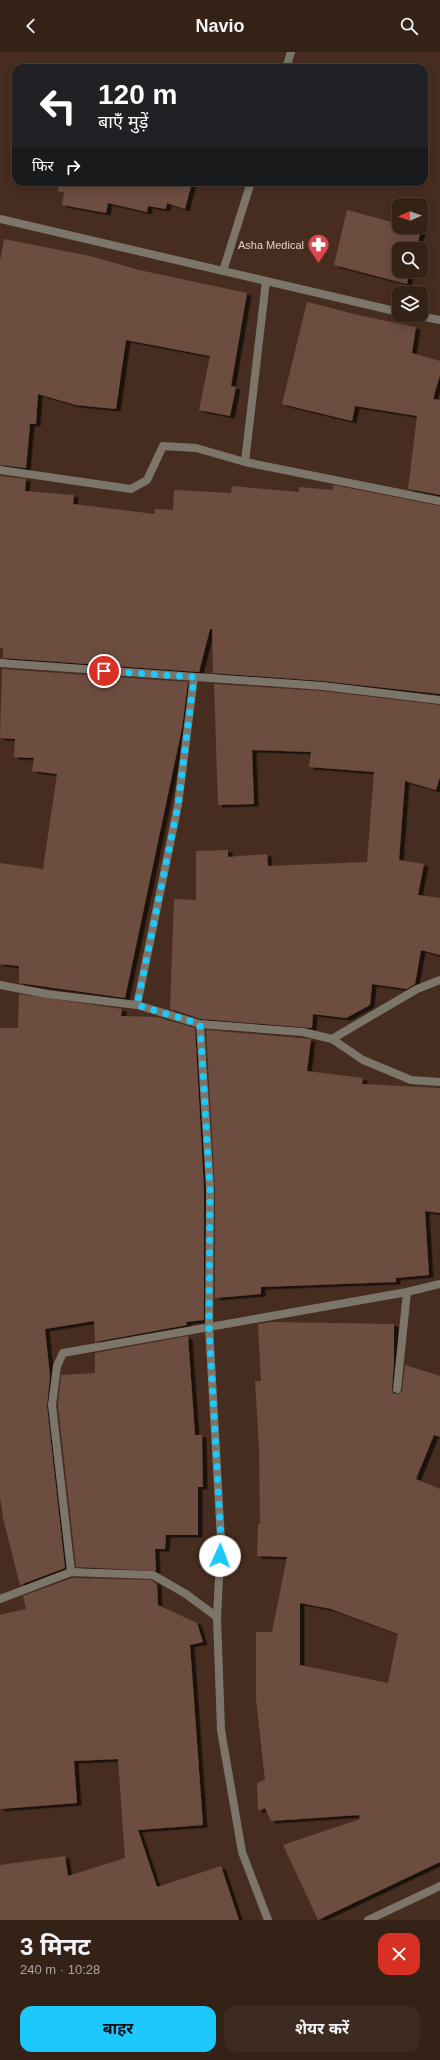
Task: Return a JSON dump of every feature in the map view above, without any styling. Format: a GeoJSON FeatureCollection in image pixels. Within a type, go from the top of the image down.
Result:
{"type":"FeatureCollection","features":[{"type":"Feature","properties":{"kind":"street"},"geometry":{"type":"LineString","coordinates":[[287,64],[291,52]]}},
{"type":"Feature","properties":{"kind":"street"},"geometry":{"type":"LineString","coordinates":[[224,271],[250,186]]}},
{"type":"Feature","properties":{"kind":"street"},"geometry":{"type":"LineString","coordinates":[[0,219],[392,310]]}},
{"type":"Feature","properties":{"kind":"street"},"geometry":{"type":"LineString","coordinates":[[245,462],[266,281]]}},
{"type":"Feature","properties":{"kind":"street"},"geometry":{"type":"LineString","coordinates":[[428,318],[440,320]]}},
{"type":"Feature","properties":{"kind":"street"},"geometry":{"type":"LineString","coordinates":[[0,470],[131,489],[147,480],[163,446],[196,448],[245,462],[440,501]]}},
{"type":"Feature","properties":{"kind":"street"},"geometry":{"type":"LineString","coordinates":[[0,663],[323,686],[440,700]]}},
{"type":"Feature","properties":{"kind":"street"},"geometry":{"type":"LineString","coordinates":[[137,1005],[178,805],[194,677]]}},
{"type":"Feature","properties":{"kind":"street"},"geometry":{"type":"LineString","coordinates":[[332,1040],[417,989],[440,980]]}},
{"type":"Feature","properties":{"kind":"street"},"geometry":{"type":"LineString","coordinates":[[0,985],[47,994],[137,1005],[200,1024],[303,1032],[332,1040],[363,1060],[388,1072],[411,1080],[440,1082]]}},
{"type":"Feature","properties":{"kind":"street"},"geometry":{"type":"LineString","coordinates":[[200,1024],[210,1190],[209,1326],[221,1540],[217,1617],[221,1730],[242,1852],[268,1920]]}},
{"type":"Feature","properties":{"kind":"street"},"geometry":{"type":"LineString","coordinates":[[71,1572],[52,1405],[58,1366],[63,1353],[407,1292],[440,1284]]}},
{"type":"Feature","properties":{"kind":"street"},"geometry":{"type":"LineString","coordinates":[[397,1389],[407,1292]]}},
{"type":"Feature","properties":{"kind":"street"},"geometry":{"type":"LineString","coordinates":[[0,1599],[71,1572],[153,1575],[186,1594],[217,1617]]}},
{"type":"Feature","properties":{"kind":"street"},"geometry":{"type":"LineString","coordinates":[[368,1920],[440,1886]]}},
{"type":"Feature","properties":{"kind":"building"},"geometry":{"type":"Polygon","coordinates":[[[59,186],[191,186],[185,209],[167,203],[166,209],[148,206],[147,212],[108,203],[106,213],[62,205],[64,193],[58,191],[59,186]]]}},
{"type":"Feature","properties":{"kind":"building"},"geometry":{"type":"Polygon","coordinates":[[[347,210],[392,222],[392,234],[420,234],[418,242],[392,242],[392,278],[408,278],[407,284],[334,265],[347,210]]]}},
{"type":"Feature","properties":{"kind":"building"},"geometry":{"type":"Polygon","coordinates":[[[4,239],[90,256],[139,270],[247,293],[231,386],[236,387],[230,416],[199,410],[210,356],[126,340],[116,409],[76,405],[38,394],[36,424],[30,424],[26,468],[0,465],[0,261],[4,239]]]}},
{"type":"Feature","properties":{"kind":"building"},"geometry":{"type":"Polygon","coordinates":[[[307,302],[362,316],[416,327],[412,353],[440,361],[440,375],[433,399],[440,400],[440,495],[408,489],[417,416],[355,406],[352,421],[282,404],[307,302]]]}},
{"type":"Feature","properties":{"kind":"building"},"geometry":{"type":"Polygon","coordinates":[[[0,476],[26,479],[25,491],[74,495],[73,504],[155,514],[155,509],[173,510],[174,490],[231,493],[232,486],[299,492],[299,487],[333,490],[333,485],[440,506],[440,694],[323,681],[213,673],[212,629],[210,629],[199,672],[3,658],[3,648],[0,648],[0,476]]]}},
{"type":"Feature","properties":{"kind":"building"},"geometry":{"type":"Polygon","coordinates":[[[2,669],[188,682],[182,728],[125,998],[19,983],[19,966],[0,964],[0,863],[43,869],[57,774],[32,771],[34,758],[14,757],[15,739],[0,738],[2,669]]]}},
{"type":"Feature","properties":{"kind":"building"},"geometry":{"type":"Polygon","coordinates":[[[214,684],[322,691],[440,705],[440,777],[436,790],[405,781],[399,860],[424,864],[418,895],[440,898],[440,955],[421,950],[415,984],[407,989],[372,984],[370,1005],[346,1018],[313,1014],[312,1028],[201,1019],[170,1009],[174,899],[196,900],[196,851],[228,850],[228,857],[267,854],[268,866],[367,862],[374,772],[309,767],[311,752],[252,750],[254,804],[218,805],[214,684]]]}},
{"type":"Feature","properties":{"kind":"building"},"geometry":{"type":"Polygon","coordinates":[[[19,994],[122,1009],[121,1016],[157,1017],[195,1028],[204,1189],[204,1320],[186,1322],[187,1325],[95,1342],[94,1321],[45,1329],[50,1376],[47,1406],[65,1568],[20,1585],[3,1518],[0,1497],[0,1028],[18,1028],[19,994]]]}},
{"type":"Feature","properties":{"kind":"building"},"geometry":{"type":"Polygon","coordinates":[[[206,1030],[311,1039],[307,1071],[363,1078],[362,1084],[440,1088],[440,1213],[425,1211],[429,1275],[396,1278],[396,1282],[261,1287],[261,1294],[215,1298],[215,1189],[206,1030]]]}},
{"type":"Feature","properties":{"kind":"building"},"geometry":{"type":"Polygon","coordinates":[[[272,1322],[394,1324],[393,1393],[397,1394],[402,1392],[405,1365],[440,1376],[440,1437],[434,1435],[416,1479],[440,1489],[440,1862],[318,1920],[283,1845],[360,1819],[359,1815],[271,1821],[265,1808],[258,1811],[257,1783],[265,1780],[256,1699],[256,1632],[272,1632],[287,1557],[257,1556],[258,1524],[260,1524],[259,1446],[255,1381],[261,1381],[258,1324],[272,1322]],[[300,1603],[300,1665],[388,1683],[398,1634],[331,1609],[300,1603]]]}},
{"type":"Feature","properties":{"kind":"building"},"geometry":{"type":"Polygon","coordinates":[[[188,1336],[195,1435],[202,1435],[203,1487],[198,1487],[198,1535],[166,1535],[165,1549],[155,1549],[156,1571],[76,1567],[58,1405],[61,1375],[95,1373],[95,1353],[188,1336]]]}},
{"type":"Feature","properties":{"kind":"building"},"geometry":{"type":"Polygon","coordinates":[[[72,1578],[151,1580],[157,1584],[158,1605],[197,1623],[203,1642],[190,1645],[203,1825],[138,1830],[157,1887],[221,1866],[239,1920],[0,1920],[0,1865],[65,1856],[68,1876],[125,1858],[118,1759],[74,1761],[77,1803],[0,1809],[0,1615],[26,1609],[23,1596],[72,1578]]]}},
{"type":"Feature","properties":{"kind":"place","name":"Asha Medical"},"geometry":{"type":"Point","coordinates":[319,264]}},
{"type":"Feature","properties":{"kind":"route"},"geometry":{"type":"LineString","coordinates":[[104,671],[194,677],[178,805],[137,1005],[200,1024],[210,1190],[209,1326],[221,1540],[220,1556]]}}]}
